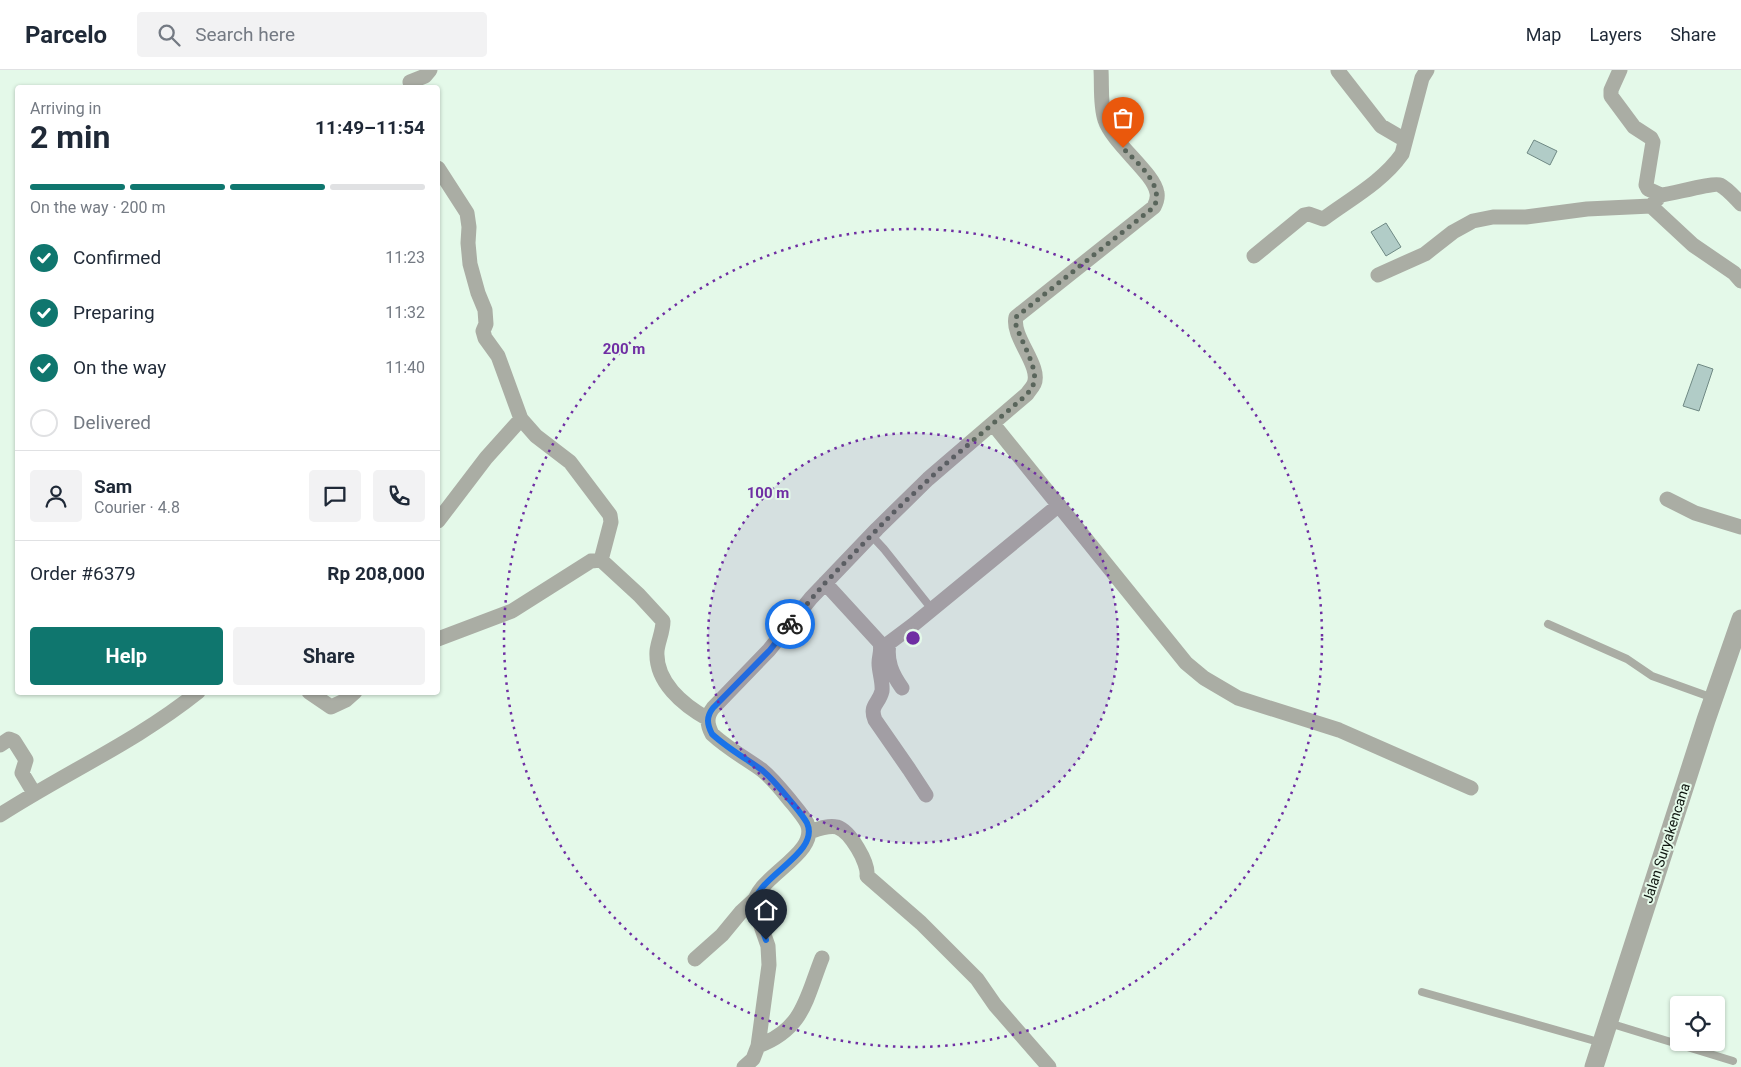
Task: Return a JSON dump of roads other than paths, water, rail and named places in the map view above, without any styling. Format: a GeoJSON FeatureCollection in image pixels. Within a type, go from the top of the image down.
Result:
{"type":"FeatureCollection","features":[{"type":"Feature","properties":{"kind":"street"},"geometry":{"type":"LineString","coordinates":[[405,80],[425,76],[430,70]]}},
{"type":"Feature","properties":{"kind":"street"},"geometry":{"type":"LineString","coordinates":[[695,960],[722,936],[741,912],[754,900],[761,889],[803,846],[809,832],[804,818],[778,785],[762,770],[712,734],[708,726],[708,719],[713,708],[770,650],[799,612],[825,583],[874,538],[928,479],[1027,394],[1034,384],[1033,370],[1016,325],[1016,317],[1124,233],[1154,207],[1157,194],[1156,187],[1123,148],[1106,122],[1103,109],[1101,70]]}},
{"type":"Feature","properties":{"kind":"street"},"geometry":{"type":"LineString","coordinates":[[1254,256],[1300,217],[1309,214],[1323,219],[1375,182],[1396,163],[1402,154],[1422,78],[1427,70]]}},
{"type":"Feature","properties":{"kind":"street"},"geometry":{"type":"LineString","coordinates":[[1620,70],[1610,90],[1611,96],[1634,126],[1653,140],[1646,185],[1648,189],[1693,245],[1734,272],[1741,281]]}},
{"type":"Feature","properties":{"kind":"street"},"geometry":{"type":"LineString","coordinates":[[1338,71],[1381,126],[1405,140]]}},
{"type":"Feature","properties":{"kind":"street"},"geometry":{"type":"LineString","coordinates":[[440,171],[467,214],[470,227],[468,243],[470,264],[485,310],[486,324],[483,331],[485,338],[498,356],[521,419],[536,436],[570,462],[610,515],[611,522],[601,560]]}},
{"type":"Feature","properties":{"kind":"street"},"geometry":{"type":"LineString","coordinates":[[1378,275],[1425,254],[1453,232],[1473,221],[1493,217],[1526,217],[1656,201],[1714,184],[1721,186],[1741,204]]}},
{"type":"Feature","properties":{"kind":"street"},"geometry":{"type":"LineString","coordinates":[[440,518],[486,458],[521,419]]}},
{"type":"Feature","properties":{"kind":"street"},"geometry":{"type":"LineString","coordinates":[[994,424],[1186,663],[1204,678],[1238,698],[1338,730],[1471,788]]}},
{"type":"Feature","properties":{"kind":"street"},"geometry":{"type":"LineString","coordinates":[[1667,499],[1695,513],[1741,527]]}},
{"type":"Feature","properties":{"kind":"street"},"geometry":{"type":"LineString","coordinates":[[902,688],[891,673],[889,643],[1059,505]]}},
{"type":"Feature","properties":{"kind":"street"},"geometry":{"type":"LineString","coordinates":[[440,638],[512,611],[591,561],[601,560],[639,595],[663,621],[663,631],[657,649],[657,666],[670,689],[692,710],[708,719]]}},
{"type":"Feature","properties":{"kind":"street"},"geometry":{"type":"LineString","coordinates":[[825,583],[880,643],[882,652],[879,661],[882,693],[873,707],[873,714],[875,720],[926,795]]}},
{"type":"Feature","properties":{"kind":"street","name":"Jalan Suryakencana"},"geometry":{"type":"LineString","coordinates":[[1594,1067],[1713,698],[1741,619]]}},
{"type":"Feature","properties":{"kind":"street"},"geometry":{"type":"LineString","coordinates":[[0,816],[34,793],[100,757],[184,704],[194,695]]}},
{"type":"Feature","properties":{"kind":"street"},"geometry":{"type":"LineString","coordinates":[[313,695],[331,707],[352,695]]}},
{"type":"Feature","properties":{"kind":"street"},"geometry":{"type":"LineString","coordinates":[[0,745],[9,739],[14,740],[26,760],[22,773],[34,793]]}},
{"type":"Feature","properties":{"kind":"street"},"geometry":{"type":"LineString","coordinates":[[809,832],[832,827],[846,832],[868,867],[868,876],[921,923],[977,979],[995,1005],[1049,1067]]}},
{"type":"Feature","properties":{"kind":"street"},"geometry":{"type":"LineString","coordinates":[[744,1067],[753,1059],[758,1046],[769,956],[768,946],[754,906],[754,900]]}},
{"type":"Feature","properties":{"kind":"street"},"geometry":{"type":"LineString","coordinates":[[758,1046],[775,1040],[790,1027],[800,1013],[822,958]]}},
{"type":"Feature","properties":{"kind":"lane"},"geometry":{"type":"LineString","coordinates":[[874,538],[927,603]]}},
{"type":"Feature","properties":{"kind":"lane"},"geometry":{"type":"LineString","coordinates":[[1548,624],[1627,659],[1652,676],[1713,698]]}},
{"type":"Feature","properties":{"kind":"lane"},"geometry":{"type":"LineString","coordinates":[[1422,992],[1602,1043]]}},
{"type":"Feature","properties":{"kind":"lane"},"geometry":{"type":"LineString","coordinates":[[1609,1023],[1733,1061]]}}]}
